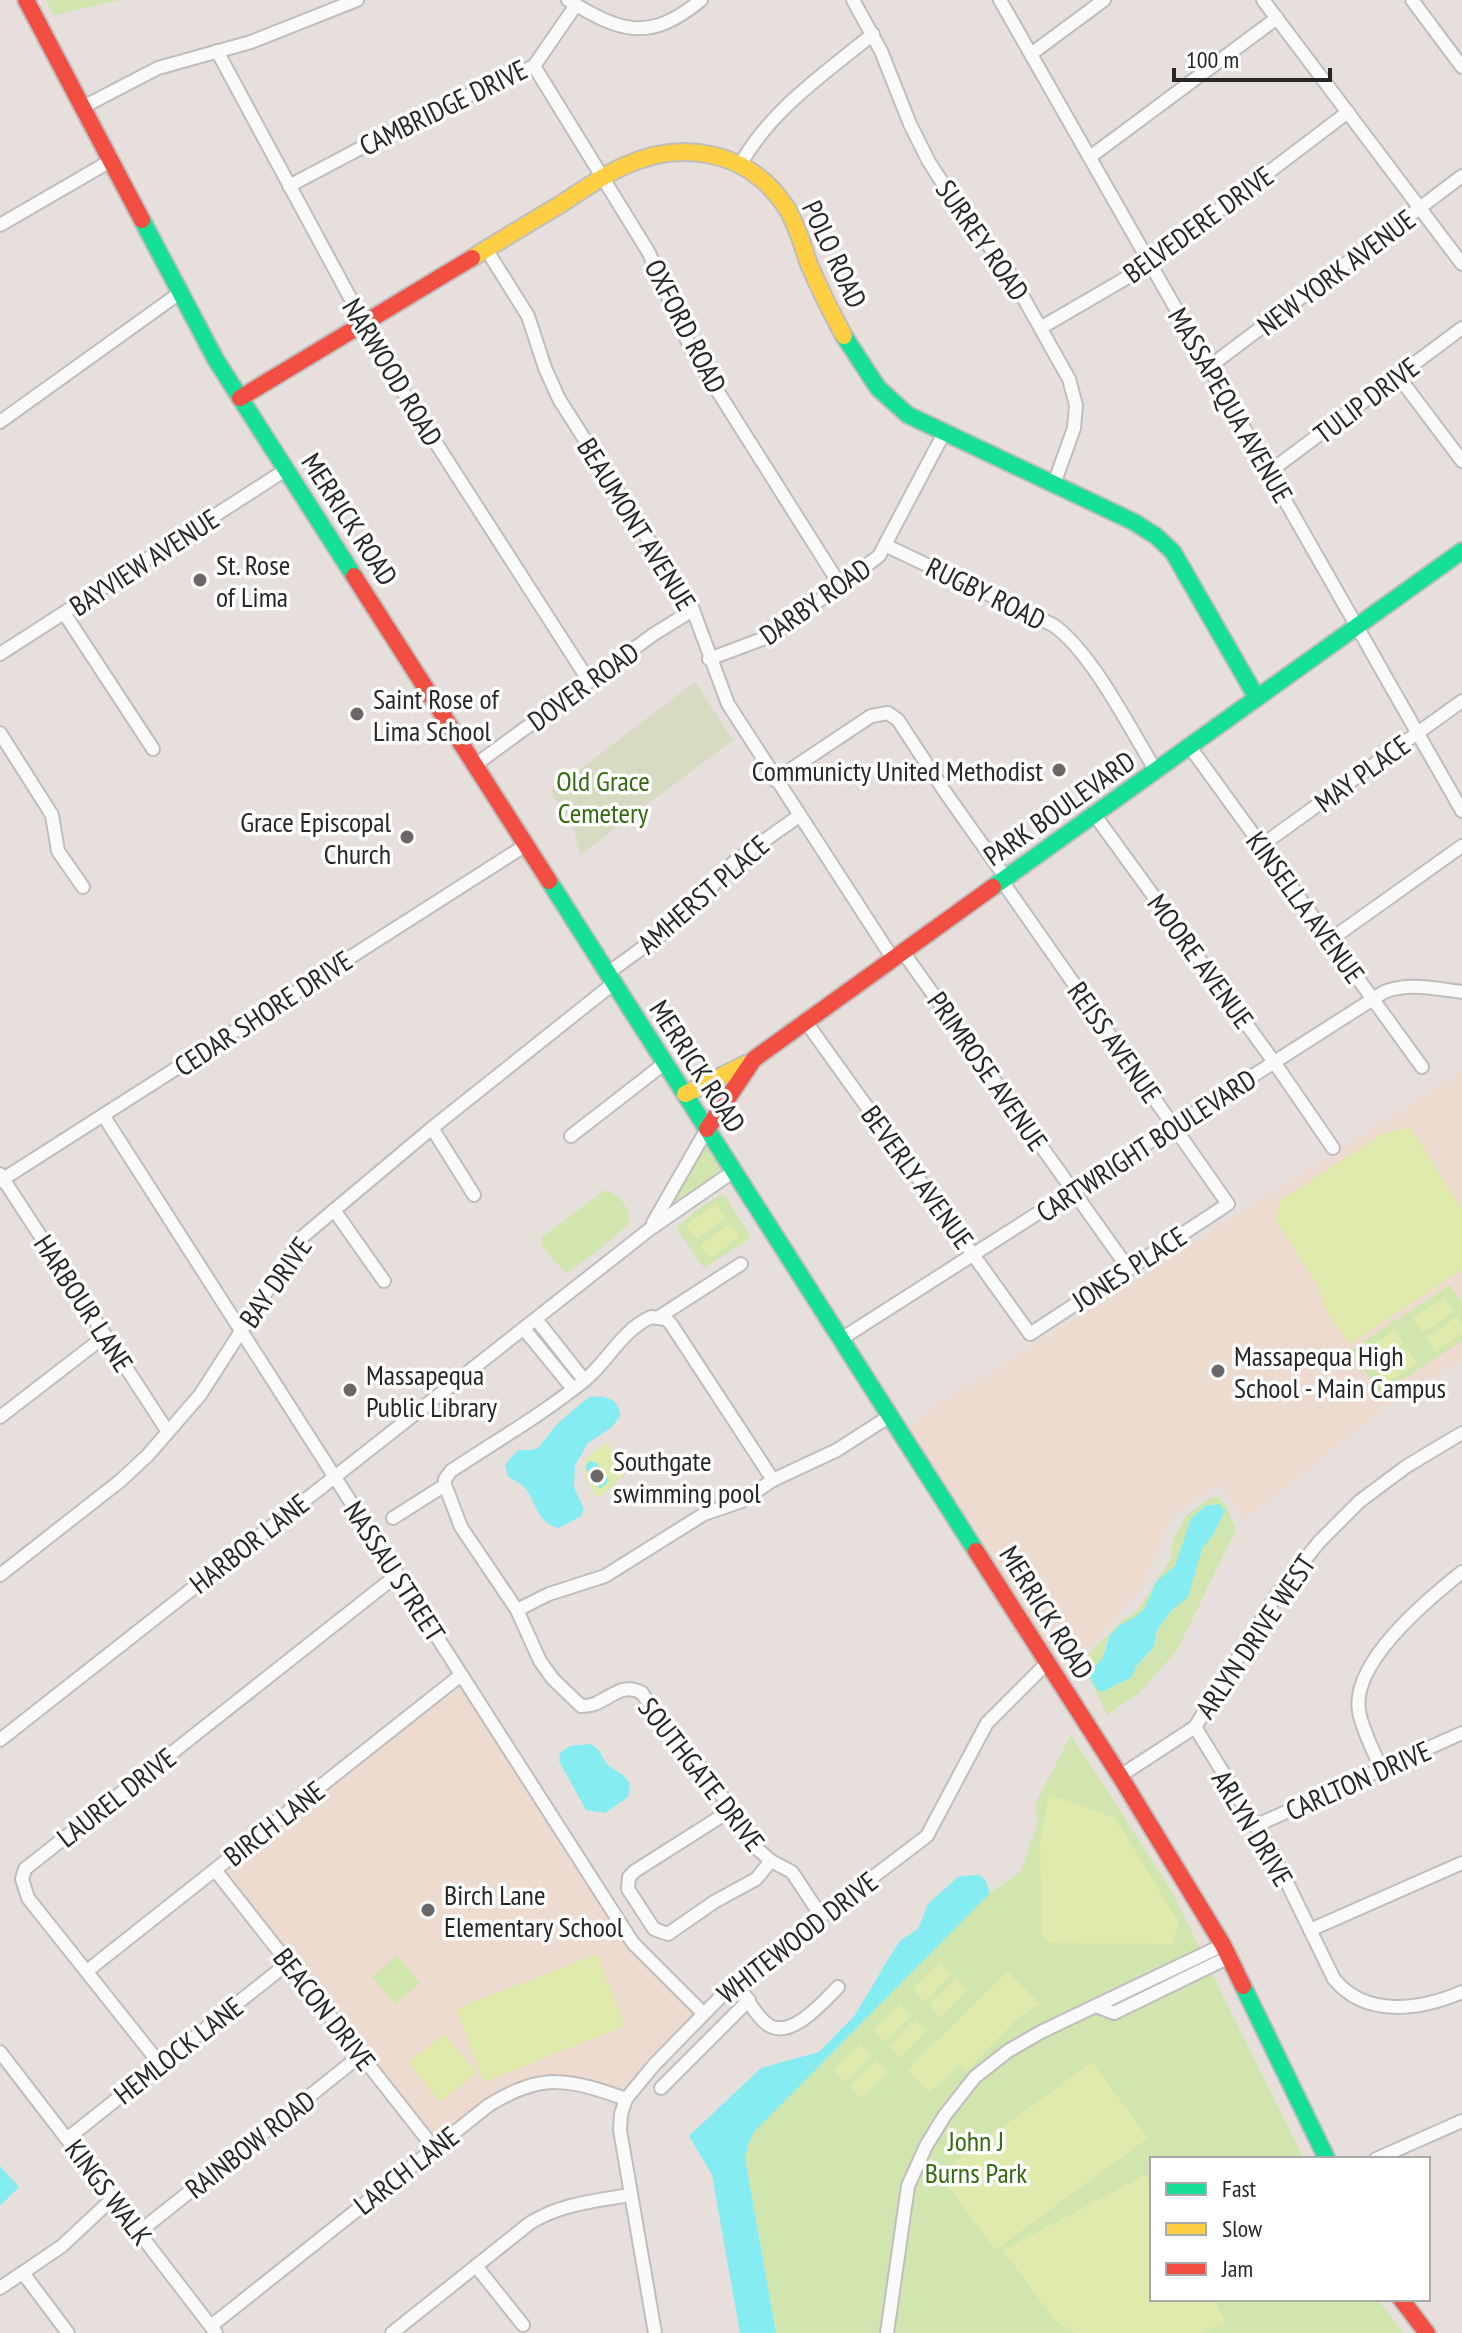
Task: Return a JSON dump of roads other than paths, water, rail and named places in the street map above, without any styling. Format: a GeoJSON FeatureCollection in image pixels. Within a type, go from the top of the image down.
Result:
{"type":"FeatureCollection","features":[{"type":"Feature","properties":{"kind":"main road","name":"MERRICK ROAD"},"geometry":{"type":"LineString","coordinates":[[26,0],[216,360],[1120,1776],[1226,1951],[1326,2157]]}},
{"type":"Feature","properties":{"kind":"main road","name":"POLO ROAD"},"geometry":{"type":"LineString","coordinates":[[240,398],[633,161],[665,151],[706,153],[741,163],[771,188],[788,210],[830,311],[881,391],[901,410],[1134,522],[1168,547],[1191,581],[1257,698]]}},
{"type":"Feature","properties":{"kind":"main road","name":"PARK BOULEVARD"},"geometry":{"type":"LineString","coordinates":[[707,1129],[754,1059],[1462,551]]}},
{"type":"Feature","properties":{"kind":"main road"},"geometry":{"type":"LineString","coordinates":[[685,1094],[754,1059]]}},
{"type":"Feature","properties":{"kind":"main road"},"geometry":{"type":"LineString","coordinates":[[1403,2301],[1427,2333]]}},
{"type":"Feature","properties":{"kind":"street"},"geometry":{"type":"LineString","coordinates":[[83,107],[158,68],[251,42],[357,0]]}},
{"type":"Feature","properties":{"kind":"street"},"geometry":{"type":"LineString","coordinates":[[572,2],[613,25],[646,28],[675,19],[701,0]]}},
{"type":"Feature","properties":{"kind":"street","name":"SURREY ROAD"},"geometry":{"type":"LineString","coordinates":[[853,0],[873,34],[929,162],[1009,272],[1069,379],[1076,405],[1072,440],[1054,484]]}},
{"type":"Feature","properties":{"kind":"street","name":"MASSAPEQUA AVENUE"},"geometry":{"type":"LineString","coordinates":[[1000,0],[1462,811]]}},
{"type":"Feature","properties":{"kind":"street"},"geometry":{"type":"LineString","coordinates":[[1031,54],[1104,0]]}},
{"type":"Feature","properties":{"kind":"street"},"geometry":{"type":"LineString","coordinates":[[1263,0],[1462,264]]}},
{"type":"Feature","properties":{"kind":"street"},"geometry":{"type":"LineString","coordinates":[[1412,0],[1462,67]]}},
{"type":"Feature","properties":{"kind":"street","name":"CAMBRIDGE DRIVE"},"geometry":{"type":"LineString","coordinates":[[289,186],[410,122],[534,66],[572,2]]}},
{"type":"Feature","properties":{"kind":"street"},"geometry":{"type":"LineString","coordinates":[[1090,157],[1277,18]]}},
{"type":"Feature","properties":{"kind":"street"},"geometry":{"type":"LineString","coordinates":[[741,163],[776,114],[873,34]]}},
{"type":"Feature","properties":{"kind":"street","name":"NARWOOD ROAD"},"geometry":{"type":"LineString","coordinates":[[217,51],[397,383],[589,681]]}},
{"type":"Feature","properties":{"kind":"street","name":"OXFORD ROAD"},"geometry":{"type":"LineString","coordinates":[[534,66],[649,253],[691,349],[840,585]]}},
{"type":"Feature","properties":{"kind":"street","name":"BELVEDERE DRIVE"},"geometry":{"type":"LineString","coordinates":[[1042,327],[1140,270],[1348,112]]}},
{"type":"Feature","properties":{"kind":"street"},"geometry":{"type":"LineString","coordinates":[[0,225],[112,160]]}},
{"type":"Feature","properties":{"kind":"street","name":"NEW YORK AVENUE"},"geometry":{"type":"LineString","coordinates":[[1209,367],[1462,176]]}},
{"type":"Feature","properties":{"kind":"street","name":"BEAUMONT AVENUE"},"geometry":{"type":"LineString","coordinates":[[486,249],[528,316],[559,399],[693,610],[728,704],[799,816],[898,956]]}},
{"type":"Feature","properties":{"kind":"street"},"geometry":{"type":"LineString","coordinates":[[0,422],[181,292]]}},
{"type":"Feature","properties":{"kind":"street","name":"TULIP DRIVE"},"geometry":{"type":"LineString","coordinates":[[1269,472],[1462,328]]}},
{"type":"Feature","properties":{"kind":"street"},"geometry":{"type":"LineString","coordinates":[[1398,376],[1462,461]]}},
{"type":"Feature","properties":{"kind":"street","name":"DARBY ROAD"},"geometry":{"type":"LineString","coordinates":[[709,659],[773,635],[871,563],[887,546],[944,433]]}},
{"type":"Feature","properties":{"kind":"street","name":"BAYVIEW AVENUE"},"geometry":{"type":"LineString","coordinates":[[0,654],[287,469]]}},
{"type":"Feature","properties":{"kind":"street","name":"RUGBY ROAD"},"geometry":{"type":"LineString","coordinates":[[887,546],[1066,634],[1083,654],[1156,771]]}},
{"type":"Feature","properties":{"kind":"street","name":"DOVER ROAD"},"geometry":{"type":"LineString","coordinates":[[475,765],[654,634],[693,610]]}},
{"type":"Feature","properties":{"kind":"street"},"geometry":{"type":"LineString","coordinates":[[64,613],[153,749]]}},
{"type":"Feature","properties":{"kind":"street","name":"MAY PLACE"},"geometry":{"type":"LineString","coordinates":[[1262,845],[1462,701]]}},
{"type":"Feature","properties":{"kind":"street","name":"REISS AVENUE"},"geometry":{"type":"LineString","coordinates":[[775,780],[871,716],[888,713],[898,720],[1228,1204]]}},
{"type":"Feature","properties":{"kind":"street"},"geometry":{"type":"LineString","coordinates":[[0,733],[52,815],[58,851],[83,887]]}},
{"type":"Feature","properties":{"kind":"street","name":"KINSELLA AVENUE"},"geometry":{"type":"LineString","coordinates":[[1190,747],[1422,1067]]}},
{"type":"Feature","properties":{"kind":"street","name":"MOORE AVENUE"},"geometry":{"type":"LineString","coordinates":[[1094,814],[1333,1148]]}},
{"type":"Feature","properties":{"kind":"street","name":"AMHERST PLACE"},"geometry":{"type":"LineString","coordinates":[[611,978],[682,919],[734,862],[799,816]]}},
{"type":"Feature","properties":{"kind":"street","name":"CEDAR SHORE DRIVE"},"geometry":{"type":"LineString","coordinates":[[1,1178],[526,845]]}},
{"type":"Feature","properties":{"kind":"street"},"geometry":{"type":"LineString","coordinates":[[1330,940],[1462,846]]}},
{"type":"Feature","properties":{"kind":"street","name":"PRIMROSE AVENUE"},"geometry":{"type":"LineString","coordinates":[[898,956],[1128,1268]]}},
{"type":"Feature","properties":{"kind":"street","name":"BAY DRIVE"},"geometry":{"type":"LineString","coordinates":[[0,1575],[120,1481],[168,1432],[200,1395],[301,1238],[611,978]]}},
{"type":"Feature","properties":{"kind":"street","name":"CARTWRIGHT BOULEVARD"},"geometry":{"type":"LineString","coordinates":[[841,1339],[1373,999],[1395,988],[1462,992]]}},
{"type":"Feature","properties":{"kind":"street","name":"BEVERLY AVENUE"},"geometry":{"type":"LineString","coordinates":[[806,1022],[1030,1334]]}},
{"type":"Feature","properties":{"kind":"street"},"geometry":{"type":"LineString","coordinates":[[571,1136],[665,1063]]}},
{"type":"Feature","properties":{"kind":"street","name":"NASSAU STREET"},"geometry":{"type":"LineString","coordinates":[[103,1115],[633,1943],[703,2013]]}},
{"type":"Feature","properties":{"kind":"street"},"geometry":{"type":"LineString","coordinates":[[432,1128],[474,1195]]}},
{"type":"Feature","properties":{"kind":"street","name":"HARBOR LANE"},"geometry":{"type":"LineString","coordinates":[[650,1229],[707,1129]]}},
{"type":"Feature","properties":{"kind":"street","name":"HARBOR LANE"},"geometry":{"type":"LineString","coordinates":[[0,1740],[650,1229],[734,1171]]}},
{"type":"Feature","properties":{"kind":"street","name":"HARBOUR LANE"},"geometry":{"type":"LineString","coordinates":[[1,1178],[168,1432]]}},
{"type":"Feature","properties":{"kind":"street","name":"JONES PLACE"},"geometry":{"type":"LineString","coordinates":[[1030,1334],[1228,1204]]}},
{"type":"Feature","properties":{"kind":"street"},"geometry":{"type":"LineString","coordinates":[[334,1210],[384,1281]]}},
{"type":"Feature","properties":{"kind":"street"},"geometry":{"type":"LineString","coordinates":[[659,1317],[741,1264]]}},
{"type":"Feature","properties":{"kind":"street"},"geometry":{"type":"LineString","coordinates":[[773,1480],[671,1324],[659,1317],[651,1317],[629,1330],[601,1367],[451,1471],[445,1485],[471,1545],[517,1610],[549,1594],[605,1576],[704,1514],[742,1501],[773,1480],[837,1450],[890,1416]]}},
{"type":"Feature","properties":{"kind":"street"},"geometry":{"type":"LineString","coordinates":[[536,1319],[584,1380]]}},
{"type":"Feature","properties":{"kind":"street"},"geometry":{"type":"LineString","coordinates":[[524,1329],[573,1389]]}},
{"type":"Feature","properties":{"kind":"street"},"geometry":{"type":"LineString","coordinates":[[0,1417],[105,1336]]}},
{"type":"Feature","properties":{"kind":"street","name":"ARLYN DRIVE WEST"},"geometry":{"type":"LineString","coordinates":[[1120,1776],[1195,1727],[1278,1593],[1319,1542],[1360,1501],[1462,1433]]}},
{"type":"Feature","properties":{"kind":"street"},"geometry":{"type":"LineString","coordinates":[[393,1518],[445,1485]]}},
{"type":"Feature","properties":{"kind":"street"},"geometry":{"type":"LineString","coordinates":[[1381,1769],[1358,1711],[1360,1688],[1374,1661],[1399,1629],[1430,1597],[1462,1572]]}},
{"type":"Feature","properties":{"kind":"street","name":"LAUREL DRIVE"},"geometry":{"type":"LineString","coordinates":[[160,2064],[24,1890],[22,1879],[25,1869],[397,1575]]}},
{"type":"Feature","properties":{"kind":"street","name":"SOUTHGATE DRIVE"},"geometry":{"type":"LineString","coordinates":[[517,1610],[540,1661],[581,1706],[588,1706],[620,1689],[635,1689],[642,1693],[676,1746],[706,1771],[753,1845],[771,1861],[792,1872],[821,1916]]}},
{"type":"Feature","properties":{"kind":"street","name":"WHITEWOOD DRIVE"},"geometry":{"type":"LineString","coordinates":[[626,2099],[736,1981],[927,1836],[987,1723],[1048,1662]]}},
{"type":"Feature","properties":{"kind":"street","name":"BIRCH LANE"},"geometry":{"type":"LineString","coordinates":[[87,1971],[461,1675]]}},
{"type":"Feature","properties":{"kind":"street","name":"ARLYN DRIVE"},"geometry":{"type":"LineString","coordinates":[[1195,1727],[1273,1854],[1334,1979],[1351,1996],[1374,2006],[1417,2005],[1462,1992]]}},
{"type":"Feature","properties":{"kind":"street","name":"CARLTON DRIVE"},"geometry":{"type":"LineString","coordinates":[[1255,1826],[1462,1733]]}},
{"type":"Feature","properties":{"kind":"street"},"geometry":{"type":"LineString","coordinates":[[731,1810],[629,1877],[628,1889],[654,1929],[663,1933],[673,1932],[714,1902],[756,1879],[771,1861]]}},
{"type":"Feature","properties":{"kind":"street"},"geometry":{"type":"LineString","coordinates":[[1310,1930],[1462,1863]]}},
{"type":"Feature","properties":{"kind":"street","name":"BEACON DRIVE"},"geometry":{"type":"LineString","coordinates":[[215,1870],[434,2148]]}},
{"type":"Feature","properties":{"kind":"street"},"geometry":{"type":"LineString","coordinates":[[887,2333],[908,2186],[926,2146],[945,2115],[975,2077],[1008,2051],[1096,2006],[1226,1951]]}},
{"type":"Feature","properties":{"kind":"street","name":"HEMLOCK LANE"},"geometry":{"type":"LineString","coordinates":[[68,2138],[288,1963]]}},
{"type":"Feature","properties":{"kind":"street"},"geometry":{"type":"LineString","coordinates":[[736,1981],[769,2025],[789,2026],[807,2018],[838,1987]]}},
{"type":"Feature","properties":{"kind":"street"},"geometry":{"type":"LineString","coordinates":[[661,2088],[749,2000]]}},
{"type":"Feature","properties":{"kind":"street","name":"RAINBOW ROAD"},"geometry":{"type":"LineString","coordinates":[[139,2232],[361,2055]]}},
{"type":"Feature","properties":{"kind":"street","name":"KINGS WALK"},"geometry":{"type":"LineString","coordinates":[[2,2059],[68,2138],[214,2329]]}},
{"type":"Feature","properties":{"kind":"street","name":"LARCH LANE"},"geometry":{"type":"LineString","coordinates":[[214,2329],[489,2105],[524,2086],[563,2081],[626,2099]]}},
{"type":"Feature","properties":{"kind":"street"},"geometry":{"type":"LineString","coordinates":[[626,2099],[620,2130],[655,2333]]}},
{"type":"Feature","properties":{"kind":"street"},"geometry":{"type":"LineString","coordinates":[[1381,2157],[1462,2121]]}},
{"type":"Feature","properties":{"kind":"street"},"geometry":{"type":"LineString","coordinates":[[392,2333],[547,2212],[630,2195]]}},
{"type":"Feature","properties":{"kind":"street"},"geometry":{"type":"LineString","coordinates":[[0,2288],[62,2246],[113,2198]]}},
{"type":"Feature","properties":{"kind":"street"},"geometry":{"type":"LineString","coordinates":[[476,2266],[523,2325]]}},
{"type":"Feature","properties":{"kind":"street"},"geometry":{"type":"LineString","coordinates":[[23,2273],[68,2333]]}},
{"type":"Feature","properties":{"kind":"water"},"geometry":{"type":"Polygon","coordinates":[[[589,1397],[610,1399],[617,1405],[620,1416],[612,1427],[587,1444],[575,1466],[574,1487],[584,1509],[580,1517],[558,1528],[541,1517],[525,1488],[508,1476],[505,1465],[518,1450],[539,1447],[558,1423],[589,1397]]]}},
{"type":"Feature","properties":{"kind":"water","name":"Southgate swimming pool"},"geometry":{"type":"Polygon","coordinates":[[[589,1461],[597,1463],[609,1481],[600,1489],[585,1468],[589,1461]]]}},
{"type":"Feature","properties":{"kind":"water"},"geometry":{"type":"Polygon","coordinates":[[[1219,1504],[1225,1511],[1202,1549],[1188,1597],[1171,1611],[1157,1630],[1154,1647],[1137,1665],[1132,1677],[1101,1692],[1087,1672],[1102,1660],[1110,1635],[1145,1608],[1156,1582],[1175,1566],[1191,1519],[1205,1506],[1219,1504]]]}},
{"type":"Feature","properties":{"kind":"water"},"geometry":{"type":"Polygon","coordinates":[[[589,1744],[630,1784],[628,1797],[605,1813],[586,1810],[559,1761],[560,1753],[570,1746],[589,1744]]]}},
{"type":"Feature","properties":{"kind":"water"},"geometry":{"type":"Polygon","coordinates":[[[980,1875],[990,1893],[751,2138],[746,2164],[776,2333],[740,2333],[712,2175],[689,2136],[761,2068],[819,2052],[855,2015],[895,1948],[918,1929],[928,1904],[959,1876],[980,1875]]]}},
{"type":"Feature","properties":{"kind":"water"},"geometry":{"type":"Polygon","coordinates":[[[0,2166],[19,2187],[0,2206],[0,2166]]]}},
{"type":"Feature","properties":{"kind":"place","name":"St. Rose of Lima"},"geometry":{"type":"Point","coordinates":[200,580]}},
{"type":"Feature","properties":{"kind":"place","name":"Saint Rose of Lima School"},"geometry":{"type":"Point","coordinates":[357,714]}},
{"type":"Feature","properties":{"kind":"place","name":"Communicty United Methodist"},"geometry":{"type":"Point","coordinates":[1059,770]}},
{"type":"Feature","properties":{"kind":"place","name":"Grace Episcopal Church"},"geometry":{"type":"Point","coordinates":[407,837]}},
{"type":"Feature","properties":{"kind":"place","name":"Massapequa High School - Main Campus"},"geometry":{"type":"Point","coordinates":[1218,1371]}},
{"type":"Feature","properties":{"kind":"place","name":"Massapequa Public Library"},"geometry":{"type":"Point","coordinates":[350,1390]}},
{"type":"Feature","properties":{"kind":"place","name":"Southgate swimming pool"},"geometry":{"type":"Point","coordinates":[597,1476]}},
{"type":"Feature","properties":{"kind":"place","name":"Birch Lane Elementary School"},"geometry":{"type":"Point","coordinates":[428,1910]}},
{"type":"Feature","properties":{"kind":"park label","name":"Old Grace Cemetery"},"geometry":{"type":"Point","coordinates":[603,796]}},
{"type":"Feature","properties":{"kind":"park label","name":"John J Burns Park"},"geometry":{"type":"Point","coordinates":[976,2156]}}]}
